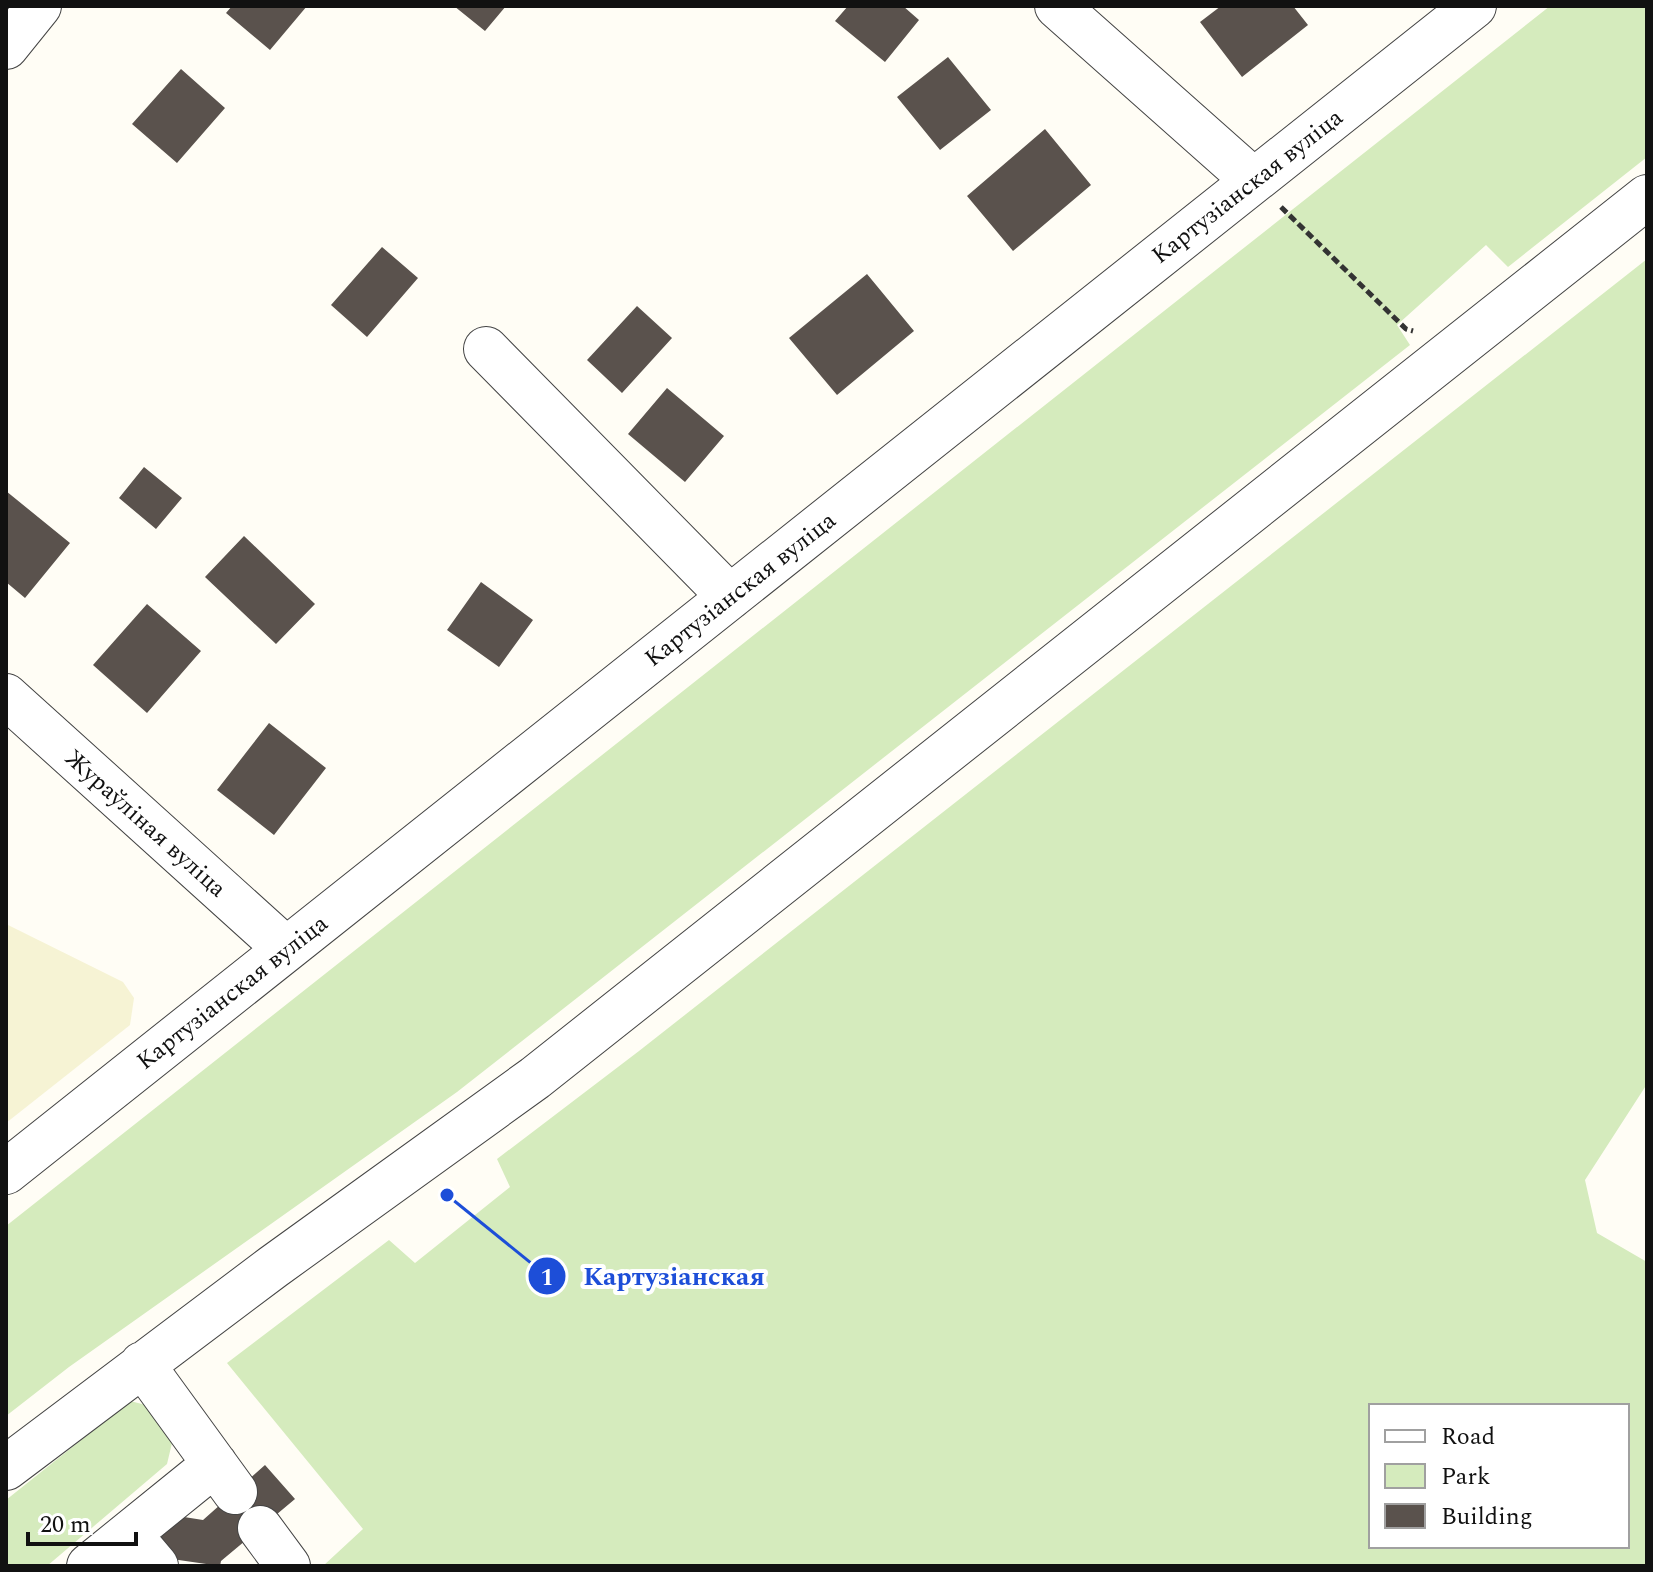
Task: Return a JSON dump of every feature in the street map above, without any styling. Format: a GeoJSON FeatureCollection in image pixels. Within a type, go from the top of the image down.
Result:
{"type":"FeatureCollection","features":[{"type":"Feature","properties":{"kind":"street"},"geometry":{"type":"LineString","coordinates":[[6,47],[39,6]]}},
{"type":"Feature","properties":{"kind":"street"},"geometry":{"type":"LineString","coordinates":[[1057,6],[1253,180]]}},
{"type":"Feature","properties":{"kind":"street","name":"Картузіанская вуліца"},"geometry":{"type":"LineString","coordinates":[[6,1172],[1474,6]]}},
{"type":"Feature","properties":{"kind":"street"},"geometry":{"type":"LineString","coordinates":[[6,1468],[142,1364],[535,1078],[1647,197]]}},
{"type":"Feature","properties":{"kind":"street"},"geometry":{"type":"LineString","coordinates":[[486,349],[730,597]]}},
{"type":"Feature","properties":{"kind":"street","name":"Жураўліная вуліца"},"geometry":{"type":"LineString","coordinates":[[6,696],[286,949]]}},
{"type":"Feature","properties":{"kind":"street"},"geometry":{"type":"LineString","coordinates":[[89,1566],[142,1550],[225,1478],[142,1364]]}},
{"type":"Feature","properties":{"kind":"street"},"geometry":{"type":"LineString","coordinates":[[260,1528],[288,1566]]}},
{"type":"Feature","properties":{"kind":"path"},"geometry":{"type":"LineString","coordinates":[[1253,180],[1406,329],[1415,332]]}},
{"type":"Feature","properties":{"kind":"shaded area"},"geometry":{"type":"Polygon","coordinates":[[[6,924],[123,982],[134,998],[130,1025],[6,1123],[6,924]]]}},
{"type":"Feature","properties":{"kind":"green space"},"geometry":{"type":"Polygon","coordinates":[[[1550,6],[1647,6],[1647,157],[1508,267],[1486,245],[1397,325],[1410,345],[457,1092],[69,1367],[6,1416],[6,1226],[1550,6]]]}},
{"type":"Feature","properties":{"kind":"green space"},"geometry":{"type":"Polygon","coordinates":[[[1647,259],[1647,1084],[1585,1180],[1597,1233],[1647,1262],[1647,1566],[323,1566],[363,1529],[227,1363],[389,1240],[415,1263],[510,1187],[497,1159],[639,1051],[1647,259]]]}},
{"type":"Feature","properties":{"kind":"green space"},"geometry":{"type":"Polygon","coordinates":[[[130,1401],[146,1405],[172,1443],[167,1464],[47,1566],[6,1566],[6,1500],[130,1401]]]}},
{"type":"Feature","properties":{"kind":"building"},"geometry":{"type":"Polygon","coordinates":[[[232,6],[307,6],[270,50],[226,13],[232,6]]]}},
{"type":"Feature","properties":{"kind":"building"},"geometry":{"type":"Polygon","coordinates":[[[454,6],[506,6],[485,31],[454,6]]]}},
{"type":"Feature","properties":{"kind":"building"},"geometry":{"type":"Polygon","coordinates":[[[848,6],[903,6],[919,20],[885,62],[835,21],[848,6]]]}},
{"type":"Feature","properties":{"kind":"building"},"geometry":{"type":"Polygon","coordinates":[[[1221,6],[1293,6],[1308,25],[1242,77],[1200,22],[1221,6]]]}},
{"type":"Feature","properties":{"kind":"building"},"geometry":{"type":"Polygon","coordinates":[[[948,57],[991,110],[940,150],[897,97],[948,57]]]}},
{"type":"Feature","properties":{"kind":"building"},"geometry":{"type":"Polygon","coordinates":[[[181,69],[225,108],[177,163],[132,124],[181,69]]]}},
{"type":"Feature","properties":{"kind":"building"},"geometry":{"type":"Polygon","coordinates":[[[1045,129],[1091,185],[1013,251],[967,196],[1045,129]]]}},
{"type":"Feature","properties":{"kind":"building"},"geometry":{"type":"Polygon","coordinates":[[[382,247],[418,278],[367,337],[331,305],[382,247]]]}},
{"type":"Feature","properties":{"kind":"building"},"geometry":{"type":"Polygon","coordinates":[[[867,274],[914,331],[837,395],[789,338],[867,274]]]}},
{"type":"Feature","properties":{"kind":"building"},"geometry":{"type":"Polygon","coordinates":[[[637,306],[672,338],[622,393],[587,360],[637,306]]]}},
{"type":"Feature","properties":{"kind":"building"},"geometry":{"type":"Polygon","coordinates":[[[667,388],[724,436],[685,482],[628,434],[667,388]]]}},
{"type":"Feature","properties":{"kind":"building"},"geometry":{"type":"Polygon","coordinates":[[[144,467],[182,498],[156,529],[119,498],[144,467]]]}},
{"type":"Feature","properties":{"kind":"building"},"geometry":{"type":"Polygon","coordinates":[[[6,491],[70,543],[25,598],[6,582],[6,491]]]}},
{"type":"Feature","properties":{"kind":"building"},"geometry":{"type":"Polygon","coordinates":[[[244,536],[315,604],[276,644],[205,577],[244,536]]]}},
{"type":"Feature","properties":{"kind":"building"},"geometry":{"type":"Polygon","coordinates":[[[481,582],[533,620],[499,667],[447,630],[481,582]]]}},
{"type":"Feature","properties":{"kind":"building"},"geometry":{"type":"Polygon","coordinates":[[[147,604],[201,651],[147,713],[93,665],[147,604]]]}},
{"type":"Feature","properties":{"kind":"building"},"geometry":{"type":"Polygon","coordinates":[[[269,723],[326,768],[274,835],[217,790],[269,723]]]}},
{"type":"Feature","properties":{"kind":"building"},"geometry":{"type":"Polygon","coordinates":[[[265,1465],[295,1499],[221,1561],[220,1566],[158,1557],[165,1514],[203,1520],[265,1465]]]}},
{"type":"Feature","properties":{"kind":"place","name":"Картузіанская"},"geometry":{"type":"Point","coordinates":[447,1195]}}]}
